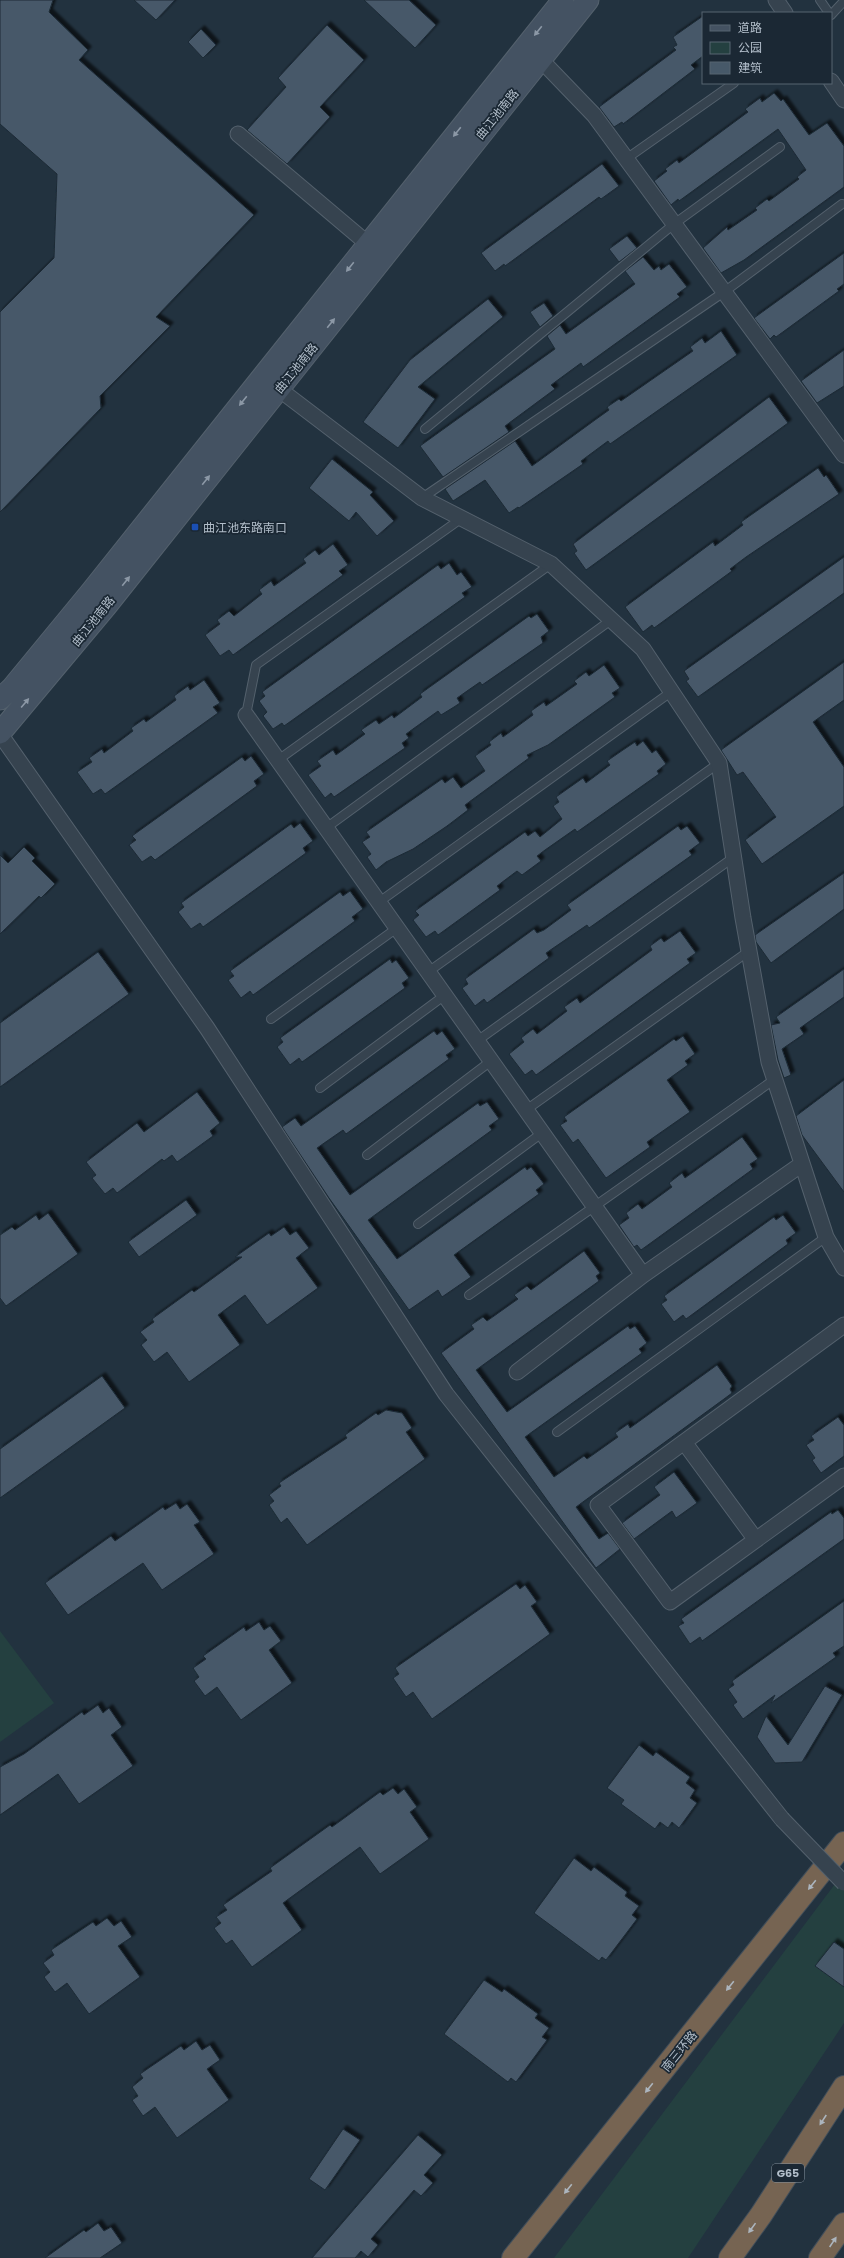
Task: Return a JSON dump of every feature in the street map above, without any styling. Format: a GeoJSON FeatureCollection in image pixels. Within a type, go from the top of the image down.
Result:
{"type":"FeatureCollection","features":[{"type":"Feature","properties":{"kind":"highway","name":"南三环路"},"geometry":{"type":"LineString","coordinates":[[512,2258],[844,1843]]}},
{"type":"Feature","properties":{"kind":"highway","name":"G65"},"geometry":{"type":"LineString","coordinates":[[730,2258],[761,2215],[844,2087]]}},
{"type":"Feature","properties":{"kind":"highway"},"geometry":{"type":"LineString","coordinates":[[820,2258],[844,2224]]}},
{"type":"Feature","properties":{"kind":"main road","name":"曲江池南路"},"geometry":{"type":"LineString","coordinates":[[0,734],[107,604],[271,383],[368,244],[563,0]]}},
{"type":"Feature","properties":{"kind":"main road","name":"曲江池南路"},"geometry":{"type":"LineString","coordinates":[[0,698],[12,688],[271,383],[540,60],[588,0]]}},
{"type":"Feature","properties":{"kind":"street"},"geometry":{"type":"LineString","coordinates":[[776,0],[784,12]]}},
{"type":"Feature","properties":{"kind":"street"},"geometry":{"type":"LineString","coordinates":[[540,60],[594,115],[844,455]]}},
{"type":"Feature","properties":{"kind":"street"},"geometry":{"type":"LineString","coordinates":[[832,82],[844,100]]}},
{"type":"Feature","properties":{"kind":"street"},"geometry":{"type":"LineString","coordinates":[[238,134],[368,244]]}},
{"type":"Feature","properties":{"kind":"street"},"geometry":{"type":"LineString","coordinates":[[271,383],[422,498],[463,517],[551,564],[643,650],[719,763],[749,951],[769,1062],[826,1237],[844,1268]]}},
{"type":"Feature","properties":{"kind":"street"},"geometry":{"type":"LineString","coordinates":[[246,715],[644,1275]]}},
{"type":"Feature","properties":{"kind":"street"},"geometry":{"type":"LineString","coordinates":[[0,734],[207,1028],[446,1394],[782,1819],[844,1883]]}},
{"type":"Feature","properties":{"kind":"street"},"geometry":{"type":"LineString","coordinates":[[517,1372],[644,1275],[802,1164]]}},
{"type":"Feature","properties":{"kind":"street"},"geometry":{"type":"LineString","coordinates":[[844,1325],[598,1505],[670,1602],[844,1476]]}},
{"type":"Feature","properties":{"kind":"street"},"geometry":{"type":"LineString","coordinates":[[684,1442],[756,1540]]}},
{"type":"Feature","properties":{"kind":"lane"},"geometry":{"type":"LineString","coordinates":[[820,0],[829,12]]}},
{"type":"Feature","properties":{"kind":"lane"},"geometry":{"type":"LineString","coordinates":[[832,12],[844,1]]}},
{"type":"Feature","properties":{"kind":"lane"},"geometry":{"type":"LineString","coordinates":[[626,159],[733,84]]}},
{"type":"Feature","properties":{"kind":"lane"},"geometry":{"type":"LineString","coordinates":[[425,429],[674,224],[780,147]]}},
{"type":"Feature","properties":{"kind":"lane"},"geometry":{"type":"LineString","coordinates":[[422,498],[724,292],[842,204]]}},
{"type":"Feature","properties":{"kind":"lane"},"geometry":{"type":"LineString","coordinates":[[246,715],[256,665],[463,517]]}},
{"type":"Feature","properties":{"kind":"lane"},"geometry":{"type":"LineString","coordinates":[[278,760],[551,564]]}},
{"type":"Feature","properties":{"kind":"lane"},"geometry":{"type":"LineString","coordinates":[[326,828],[611,620]]}},
{"type":"Feature","properties":{"kind":"lane"},"geometry":{"type":"LineString","coordinates":[[379,902],[671,692]]}},
{"type":"Feature","properties":{"kind":"lane"},"geometry":{"type":"LineString","coordinates":[[428,972],[719,763]]}},
{"type":"Feature","properties":{"kind":"lane"},"geometry":{"type":"LineString","coordinates":[[477,1041],[734,857]]}},
{"type":"Feature","properties":{"kind":"lane"},"geometry":{"type":"LineString","coordinates":[[271,1019],[397,928]]}},
{"type":"Feature","properties":{"kind":"lane"},"geometry":{"type":"LineString","coordinates":[[526,1110],[749,951]]}},
{"type":"Feature","properties":{"kind":"lane"},"geometry":{"type":"LineString","coordinates":[[320,1088],[445,996]]}},
{"type":"Feature","properties":{"kind":"lane"},"geometry":{"type":"LineString","coordinates":[[367,1155],[491,1061]]}},
{"type":"Feature","properties":{"kind":"lane"},"geometry":{"type":"LineString","coordinates":[[469,1295],[775,1079]]}},
{"type":"Feature","properties":{"kind":"lane"},"geometry":{"type":"LineString","coordinates":[[418,1224],[542,1133]]}},
{"type":"Feature","properties":{"kind":"lane"},"geometry":{"type":"LineString","coordinates":[[557,1432],[826,1237]]}},
{"type":"Feature","properties":{"kind":"green space"},"geometry":{"type":"Polygon","coordinates":[[[0,1631],[54,1703],[0,1742],[0,1631]]]}},
{"type":"Feature","properties":{"kind":"green space"},"geometry":{"type":"Polygon","coordinates":[[[844,1872],[844,2023],[688,2258],[554,2258],[844,1872]]]}},
{"type":"Feature","properties":{"kind":"building"},"geometry":{"type":"Polygon","coordinates":[[[0,0],[53,0],[49,12],[88,50],[79,60],[254,215],[156,317],[170,326],[100,396],[101,408],[0,512],[0,312],[54,258],[57,174],[0,124],[0,0]]]}},
{"type":"Feature","properties":{"kind":"building"},"geometry":{"type":"Polygon","coordinates":[[[134,0],[175,0],[156,20],[134,0]]]}},
{"type":"Feature","properties":{"kind":"building"},"geometry":{"type":"Polygon","coordinates":[[[364,0],[409,0],[436,25],[415,48],[364,0]]]}},
{"type":"Feature","properties":{"kind":"building"},"geometry":{"type":"Polygon","coordinates":[[[702,17],[702,57],[691,65],[695,69],[623,124],[622,122],[614,127],[599,107],[676,50],[673,47],[677,45],[673,37],[702,17]]]}},
{"type":"Feature","properties":{"kind":"building"},"geometry":{"type":"Polygon","coordinates":[[[327,25],[364,60],[320,107],[330,117],[287,164],[247,130],[286,87],[278,78],[327,25]]]}},
{"type":"Feature","properties":{"kind":"building"},"geometry":{"type":"Polygon","coordinates":[[[201,29],[216,45],[203,58],[188,42],[201,29]]]}},
{"type":"Feature","properties":{"kind":"building"},"geometry":{"type":"Polygon","coordinates":[[[774,93],[781,101],[783,99],[809,135],[827,123],[844,146],[844,187],[744,260],[721,273],[703,248],[727,227],[728,230],[757,210],[755,208],[767,199],[769,201],[799,179],[797,177],[806,170],[778,129],[679,201],[678,199],[671,205],[654,181],[667,171],[665,169],[677,160],[679,163],[748,112],[745,109],[760,98],[762,102],[774,93]]]}},
{"type":"Feature","properties":{"kind":"building"},"geometry":{"type":"Polygon","coordinates":[[[602,164],[619,186],[601,199],[599,197],[505,266],[504,264],[495,271],[481,253],[602,164]]]}},
{"type":"Feature","properties":{"kind":"building"},"geometry":{"type":"Polygon","coordinates":[[[627,236],[637,248],[619,262],[609,249],[627,236]]]}},
{"type":"Feature","properties":{"kind":"building"},"geometry":{"type":"Polygon","coordinates":[[[844,253],[844,284],[837,289],[839,291],[776,337],[774,335],[770,339],[754,318],[844,253]]]}},
{"type":"Feature","properties":{"kind":"building"},"geometry":{"type":"Polygon","coordinates":[[[643,257],[654,270],[659,266],[661,270],[669,264],[687,287],[677,294],[680,297],[583,367],[581,363],[551,385],[555,389],[505,426],[509,432],[443,477],[420,446],[555,349],[547,336],[560,325],[566,334],[635,284],[625,271],[643,257]]]}},
{"type":"Feature","properties":{"kind":"building"},"geometry":{"type":"Polygon","coordinates":[[[488,299],[503,317],[418,387],[435,399],[398,448],[363,422],[410,360],[488,299]]]}},
{"type":"Feature","properties":{"kind":"building"},"geometry":{"type":"Polygon","coordinates":[[[544,303],[553,316],[540,327],[530,312],[544,303]]]}},
{"type":"Feature","properties":{"kind":"building"},"geometry":{"type":"Polygon","coordinates":[[[721,331],[737,355],[610,444],[608,441],[581,461],[583,464],[519,508],[518,507],[509,513],[485,480],[453,501],[445,489],[515,441],[532,466],[609,410],[607,407],[619,399],[621,401],[693,351],[690,347],[702,338],[705,343],[721,331]]]}},
{"type":"Feature","properties":{"kind":"building"},"geometry":{"type":"Polygon","coordinates":[[[844,350],[844,386],[817,403],[801,381],[844,350]]]}},
{"type":"Feature","properties":{"kind":"building"},"geometry":{"type":"Polygon","coordinates":[[[769,397],[788,423],[586,570],[574,553],[577,551],[573,544],[769,397]]]}},
{"type":"Feature","properties":{"kind":"building"},"geometry":{"type":"Polygon","coordinates":[[[332,459],[373,492],[370,495],[394,521],[377,536],[356,512],[349,521],[309,488],[332,459]]]}},
{"type":"Feature","properties":{"kind":"building"},"geometry":{"type":"Polygon","coordinates":[[[818,468],[824,477],[826,475],[839,494],[746,557],[730,569],[732,571],[654,628],[652,625],[643,632],[625,607],[713,542],[715,546],[743,525],[741,522],[818,468]]]}},
{"type":"Feature","properties":{"kind":"building"},"geometry":{"type":"Polygon","coordinates":[[[333,544],[348,565],[339,571],[343,575],[233,655],[229,650],[220,656],[205,635],[220,624],[217,620],[229,611],[234,616],[262,594],[259,590],[271,581],[274,586],[306,563],[303,559],[315,550],[319,555],[333,544]]]}},
{"type":"Feature","properties":{"kind":"building"},"geometry":{"type":"Polygon","coordinates":[[[844,557],[844,593],[698,697],[686,681],[689,679],[684,671],[844,557]]]}},
{"type":"Feature","properties":{"kind":"building"},"geometry":{"type":"Polygon","coordinates":[[[449,563],[457,575],[461,572],[472,587],[462,593],[465,597],[284,726],[282,723],[273,729],[263,716],[267,712],[259,701],[265,696],[262,692],[438,565],[441,569],[449,563]]]}},
{"type":"Feature","properties":{"kind":"building"},"geometry":{"type":"Polygon","coordinates":[[[537,614],[549,631],[541,637],[543,643],[482,685],[480,682],[457,698],[460,703],[454,707],[441,715],[438,711],[406,734],[409,738],[402,743],[405,748],[334,797],[331,793],[325,798],[308,775],[321,766],[317,761],[333,750],[336,755],[365,734],[361,730],[376,720],[379,724],[392,715],[394,718],[422,697],[420,694],[529,616],[531,618],[537,614]]]}},
{"type":"Feature","properties":{"kind":"building"},"geometry":{"type":"Polygon","coordinates":[[[844,662],[844,700],[813,722],[844,767],[844,806],[762,864],[745,840],[776,817],[743,772],[737,775],[721,750],[844,662]]]}},
{"type":"Feature","properties":{"kind":"building"},"geometry":{"type":"Polygon","coordinates":[[[604,665],[620,688],[612,693],[615,697],[548,745],[527,755],[529,758],[465,805],[468,810],[447,826],[413,849],[386,862],[376,870],[367,857],[371,854],[362,842],[370,837],[366,832],[442,779],[445,783],[453,777],[461,788],[485,771],[475,756],[491,745],[489,742],[501,733],[503,737],[533,715],[531,711],[544,702],[546,706],[577,684],[574,681],[586,672],[589,676],[604,665]]]}},
{"type":"Feature","properties":{"kind":"building"},"geometry":{"type":"Polygon","coordinates":[[[204,680],[220,703],[213,707],[218,713],[105,794],[101,789],[93,794],[77,772],[92,762],[89,758],[102,749],[104,753],[133,731],[131,728],[144,719],[146,722],[176,700],[174,696],[188,686],[190,690],[204,680]]]}},
{"type":"Feature","properties":{"kind":"building"},"geometry":{"type":"Polygon","coordinates":[[[643,741],[652,753],[656,750],[666,764],[657,771],[659,774],[577,832],[575,829],[545,850],[537,856],[541,861],[522,875],[517,871],[497,886],[500,890],[438,935],[435,931],[426,937],[413,920],[419,915],[415,911],[525,832],[528,836],[535,831],[540,837],[562,819],[553,806],[559,802],[556,797],[583,778],[586,783],[610,765],[607,761],[635,742],[637,746],[643,741]]]}},
{"type":"Feature","properties":{"kind":"building"},"geometry":{"type":"Polygon","coordinates":[[[251,756],[264,774],[254,781],[257,786],[155,860],[151,856],[142,862],[129,845],[136,840],[132,836],[242,757],[245,761],[251,756]]]}},
{"type":"Feature","properties":{"kind":"building"},"geometry":{"type":"Polygon","coordinates":[[[300,823],[313,841],[303,848],[306,853],[203,927],[200,923],[191,929],[178,912],[184,907],[181,903],[291,824],[294,828],[300,823]]]}},
{"type":"Feature","properties":{"kind":"building"},"geometry":{"type":"Polygon","coordinates":[[[678,826],[681,830],[687,826],[700,843],[689,851],[692,855],[589,928],[587,925],[546,953],[549,958],[487,1003],[484,999],[475,1006],[462,988],[468,984],[465,979],[534,929],[537,933],[544,930],[571,910],[567,905],[678,826]]]}},
{"type":"Feature","properties":{"kind":"building"},"geometry":{"type":"Polygon","coordinates":[[[24,847],[35,858],[32,861],[55,884],[41,898],[39,896],[0,934],[0,855],[8,863],[24,847]]]}},
{"type":"Feature","properties":{"kind":"building"},"geometry":{"type":"Polygon","coordinates":[[[844,873],[844,909],[771,963],[756,942],[755,935],[844,873]]]}},
{"type":"Feature","properties":{"kind":"building"},"geometry":{"type":"Polygon","coordinates":[[[350,891],[363,909],[352,917],[355,921],[253,995],[250,991],[241,998],[228,980],[234,976],[230,971],[340,892],[343,896],[350,891]]]}},
{"type":"Feature","properties":{"kind":"building"},"geometry":{"type":"Polygon","coordinates":[[[680,931],[696,953],[687,959],[690,963],[536,1075],[532,1070],[525,1075],[509,1054],[524,1042],[521,1038],[533,1029],[537,1034],[567,1011],[564,1007],[577,998],[580,1003],[652,950],[650,946],[661,938],[664,942],[680,931]]]}},
{"type":"Feature","properties":{"kind":"building"},"geometry":{"type":"Polygon","coordinates":[[[98,952],[129,994],[0,1087],[0,1023],[98,952]]]}},
{"type":"Feature","properties":{"kind":"building"},"geometry":{"type":"Polygon","coordinates":[[[390,959],[392,963],[396,960],[409,978],[402,983],[405,988],[302,1062],[299,1058],[290,1065],[277,1047],[283,1042],[280,1038],[390,959]]]}},
{"type":"Feature","properties":{"kind":"building"},"geometry":{"type":"Polygon","coordinates":[[[844,969],[844,997],[800,1028],[804,1034],[782,1049],[791,1075],[784,1078],[778,1060],[771,1025],[780,1023],[776,1017],[844,969]]]}},
{"type":"Feature","properties":{"kind":"building"},"geometry":{"type":"Polygon","coordinates":[[[434,1031],[437,1035],[442,1031],[455,1049],[446,1055],[449,1059],[346,1134],[343,1130],[317,1148],[350,1195],[478,1103],[480,1106],[487,1102],[499,1119],[489,1126],[492,1130],[368,1220],[397,1259],[525,1167],[527,1170],[531,1167],[544,1184],[536,1190],[539,1194],[454,1255],[471,1277],[442,1297],[438,1290],[409,1310],[329,1198],[282,1127],[295,1118],[301,1126],[434,1031]]]}},
{"type":"Feature","properties":{"kind":"building"},"geometry":{"type":"Polygon","coordinates":[[[683,1036],[695,1054],[685,1061],[688,1065],[667,1080],[690,1112],[647,1142],[650,1147],[606,1178],[578,1139],[573,1143],[560,1125],[567,1121],[564,1117],[674,1039],[676,1041],[683,1036]]]}},
{"type":"Feature","properties":{"kind":"building"},"geometry":{"type":"Polygon","coordinates":[[[844,1080],[844,1192],[802,1135],[796,1116],[844,1080]]]}},
{"type":"Feature","properties":{"kind":"building"},"geometry":{"type":"Polygon","coordinates":[[[197,1092],[220,1123],[210,1131],[213,1136],[177,1162],[172,1155],[164,1161],[162,1159],[117,1193],[113,1188],[105,1194],[92,1178],[96,1175],[86,1162],[137,1123],[144,1132],[197,1092]]]}},
{"type":"Feature","properties":{"kind":"building"},"geometry":{"type":"Polygon","coordinates":[[[742,1137],[758,1159],[750,1164],[753,1169],[641,1250],[637,1245],[634,1247],[619,1225],[629,1218],[626,1213],[638,1204],[642,1209],[672,1187],[669,1183],[682,1173],[685,1178],[742,1137]]]}},
{"type":"Feature","properties":{"kind":"building"},"geometry":{"type":"Polygon","coordinates":[[[186,1200],[197,1215],[139,1257],[128,1242],[186,1200]]]}},
{"type":"Feature","properties":{"kind":"building"},"geometry":{"type":"Polygon","coordinates":[[[48,1213],[78,1254],[6,1306],[0,1298],[0,1235],[12,1227],[15,1230],[36,1215],[39,1220],[48,1213]]]}},
{"type":"Feature","properties":{"kind":"building"},"geometry":{"type":"Polygon","coordinates":[[[783,1215],[796,1233],[786,1240],[788,1244],[686,1319],[683,1315],[674,1322],[661,1304],[667,1300],[664,1296],[774,1217],[776,1220],[783,1215]]]}},
{"type":"Feature","properties":{"kind":"building"},"geometry":{"type":"Polygon","coordinates":[[[284,1227],[290,1235],[296,1231],[309,1248],[296,1258],[318,1288],[267,1325],[245,1295],[218,1315],[240,1345],[189,1382],[167,1352],[154,1362],[141,1345],[147,1340],[140,1332],[154,1322],[152,1319],[192,1290],[194,1292],[242,1257],[235,1257],[269,1233],[271,1236],[284,1227]]]}},
{"type":"Feature","properties":{"kind":"building"},"geometry":{"type":"Polygon","coordinates":[[[584,1251],[600,1273],[596,1276],[599,1281],[476,1370],[507,1412],[628,1326],[630,1329],[635,1326],[647,1343],[639,1349],[642,1353],[525,1437],[554,1477],[584,1456],[587,1459],[618,1437],[615,1433],[628,1424],[630,1428],[717,1365],[732,1386],[730,1389],[732,1393],[576,1507],[599,1539],[608,1533],[620,1549],[596,1568],[441,1353],[474,1329],[471,1325],[483,1317],[487,1321],[518,1299],[514,1295],[527,1286],[531,1290],[584,1251]]]}},
{"type":"Feature","properties":{"kind":"building"},"geometry":{"type":"Polygon","coordinates":[[[102,1376],[125,1408],[0,1498],[0,1449],[102,1376]]]}},
{"type":"Feature","properties":{"kind":"building"},"geometry":{"type":"Polygon","coordinates":[[[386,1410],[402,1413],[412,1428],[406,1432],[425,1459],[307,1545],[287,1518],[281,1523],[269,1505],[274,1501],[269,1495],[281,1486],[279,1483],[347,1438],[345,1435],[376,1413],[378,1415],[386,1410]]]}},
{"type":"Feature","properties":{"kind":"building"},"geometry":{"type":"Polygon","coordinates":[[[838,1417],[844,1425],[844,1456],[821,1473],[812,1460],[815,1458],[806,1445],[814,1440],[811,1436],[838,1417]]]}},
{"type":"Feature","properties":{"kind":"building"},"geometry":{"type":"Polygon","coordinates":[[[674,1472],[697,1503],[676,1518],[672,1511],[634,1539],[622,1523],[660,1495],[654,1487],[674,1472]]]}},
{"type":"Feature","properties":{"kind":"building"},"geometry":{"type":"Polygon","coordinates":[[[176,1503],[180,1509],[187,1504],[200,1522],[194,1525],[214,1554],[162,1590],[143,1563],[68,1615],[45,1583],[111,1536],[115,1541],[163,1507],[165,1510],[176,1503]]]}},
{"type":"Feature","properties":{"kind":"building"},"geometry":{"type":"Polygon","coordinates":[[[838,1510],[844,1518],[844,1539],[702,1641],[700,1637],[690,1644],[678,1626],[684,1623],[681,1619],[831,1512],[832,1514],[838,1510]]]}},
{"type":"Feature","properties":{"kind":"building"},"geometry":{"type":"Polygon","coordinates":[[[516,1584],[520,1589],[525,1585],[537,1602],[531,1606],[550,1634],[432,1719],[413,1692],[406,1697],[393,1678],[399,1674],[395,1668],[516,1584]]]}},
{"type":"Feature","properties":{"kind":"building"},"geometry":{"type":"Polygon","coordinates":[[[844,1601],[844,1646],[833,1653],[836,1657],[771,1703],[775,1695],[743,1719],[733,1705],[737,1702],[728,1689],[734,1685],[732,1681],[844,1601]]]}},
{"type":"Feature","properties":{"kind":"building"},"geometry":{"type":"Polygon","coordinates":[[[259,1622],[264,1630],[270,1626],[281,1641],[269,1650],[292,1683],[241,1720],[217,1687],[205,1696],[194,1681],[199,1677],[193,1668],[206,1659],[203,1656],[244,1627],[246,1631],[259,1622]]]}},
{"type":"Feature","properties":{"kind":"building"},"geometry":{"type":"Polygon","coordinates":[[[825,1686],[842,1695],[802,1762],[775,1763],[757,1737],[766,1716],[788,1745],[825,1686]]]}},
{"type":"Feature","properties":{"kind":"building"},"geometry":{"type":"Polygon","coordinates":[[[98,1705],[103,1713],[109,1708],[122,1727],[111,1735],[133,1766],[79,1804],[58,1774],[0,1815],[0,1767],[24,1754],[82,1712],[84,1715],[98,1705]]]}},
{"type":"Feature","properties":{"kind":"building"},"geometry":{"type":"Polygon","coordinates":[[[639,1745],[653,1756],[656,1752],[690,1777],[686,1783],[695,1790],[690,1798],[697,1803],[679,1828],[672,1822],[668,1828],[660,1822],[655,1829],[621,1804],[624,1800],[607,1788],[639,1745]]]}},
{"type":"Feature","properties":{"kind":"building"},"geometry":{"type":"Polygon","coordinates":[[[393,1788],[398,1794],[404,1789],[417,1807],[410,1812],[429,1839],[380,1874],[360,1847],[283,1903],[302,1930],[252,1967],[232,1940],[226,1944],[214,1928],[221,1923],[216,1917],[227,1910],[223,1905],[272,1871],[270,1868],[330,1825],[332,1827],[380,1792],[383,1795],[393,1788]]]}},
{"type":"Feature","properties":{"kind":"building"},"geometry":{"type":"Polygon","coordinates":[[[574,1858],[591,1871],[594,1867],[627,1892],[625,1896],[639,1906],[632,1915],[637,1919],[606,1960],[602,1957],[599,1961],[534,1913],[574,1858]]]}},
{"type":"Feature","properties":{"kind":"building"},"geometry":{"type":"Polygon","coordinates":[[[107,1918],[114,1926],[121,1921],[132,1937],[118,1946],[140,1977],[89,2014],[67,1983],[55,1992],[44,1977],[50,1972],[43,1963],[54,1955],[51,1950],[93,1922],[96,1926],[107,1918]]]}},
{"type":"Feature","properties":{"kind":"building"},"geometry":{"type":"Polygon","coordinates":[[[834,1942],[844,1949],[844,1987],[815,1966],[834,1942]]]}},
{"type":"Feature","properties":{"kind":"building"},"geometry":{"type":"Polygon","coordinates":[[[484,1980],[502,1992],[504,1989],[538,2014],[535,2018],[549,2028],[542,2037],[547,2040],[516,2082],[511,2078],[508,2082],[444,2034],[484,1980]]]}},
{"type":"Feature","properties":{"kind":"building"},"geometry":{"type":"Polygon","coordinates":[[[196,2041],[202,2050],[210,2045],[220,2060],[207,2069],[229,2100],[177,2138],[155,2107],[143,2116],[132,2100],[138,2096],[132,2087],[143,2078],[140,2074],[181,2046],[184,2050],[196,2041]]]}},
{"type":"Feature","properties":{"kind":"building"},"geometry":{"type":"Polygon","coordinates":[[[343,2129],[360,2140],[325,2190],[309,2179],[343,2129]]]}},
{"type":"Feature","properties":{"kind":"building"},"geometry":{"type":"Polygon","coordinates":[[[418,2135],[442,2155],[424,2175],[433,2183],[421,2196],[414,2190],[371,2239],[378,2245],[368,2257],[361,2251],[355,2258],[312,2258],[418,2135]]]}},
{"type":"Feature","properties":{"kind":"building"},"geometry":{"type":"Polygon","coordinates":[[[98,2223],[104,2231],[111,2227],[122,2243],[100,2258],[45,2258],[84,2230],[86,2232],[98,2223]]]}},
{"type":"Feature","properties":{"kind":"place","name":"曲江池东路南口"},"geometry":{"type":"Point","coordinates":[195,527]}}]}
